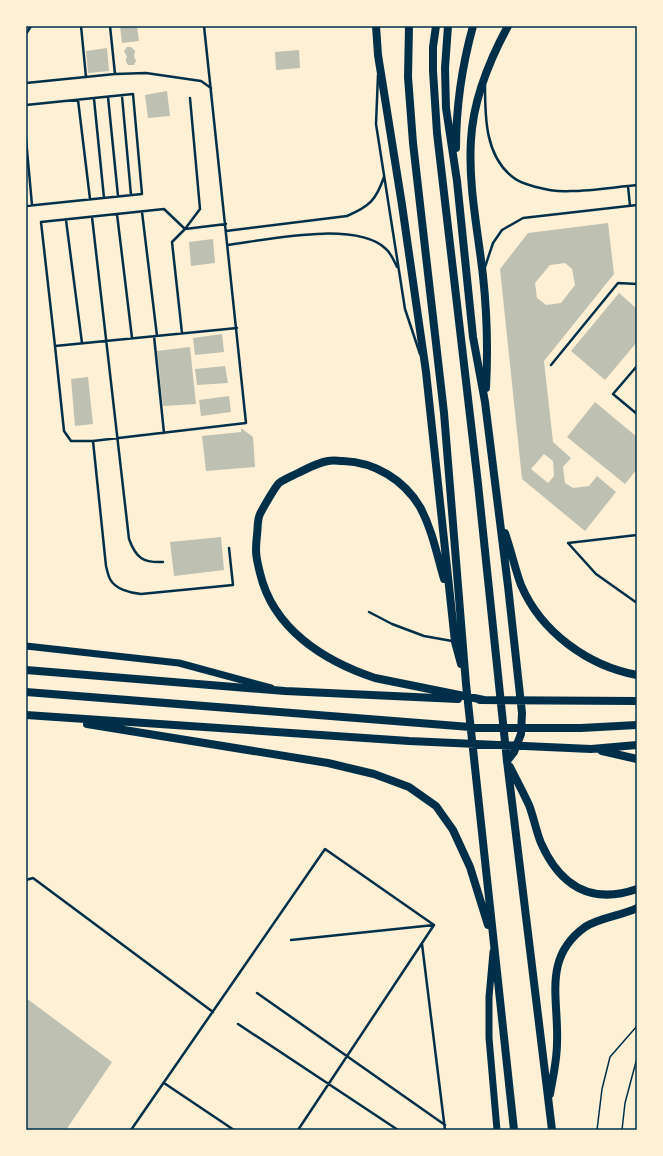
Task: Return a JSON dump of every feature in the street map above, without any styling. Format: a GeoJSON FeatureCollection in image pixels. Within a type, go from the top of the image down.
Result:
{"type":"FeatureCollection","features":[{"type":"Feature","properties":{"kind":"highway"},"geometry":{"type":"LineString","coordinates":[[376,26],[378,55],[402,205],[426,372],[455,642],[466,684]]}},
{"type":"Feature","properties":{"kind":"highway"},"geometry":{"type":"LineString","coordinates":[[409,26],[408,78],[413,144],[444,414],[466,684],[514,1130]]}},
{"type":"Feature","properties":{"kind":"highway"},"geometry":{"type":"LineString","coordinates":[[436,26],[433,46],[433,71],[437,133],[478,484],[507,761],[552,1130]]}},
{"type":"Feature","properties":{"kind":"highway"},"geometry":{"type":"LineString","coordinates":[[448,26],[444,68],[446,108],[456,181],[473,337],[485,402],[499,512],[522,713],[521,734],[514,752],[507,761]]}},
{"type":"Feature","properties":{"kind":"highway"},"geometry":{"type":"LineString","coordinates":[[456,181],[456,133],[458,103],[461,76],[473,26]]}},
{"type":"Feature","properties":{"kind":"highway"},"geometry":{"type":"LineString","coordinates":[[485,402],[487,358],[483,278],[472,178],[471,140],[476,108],[486,75],[496,49],[508,26]]}},
{"type":"Feature","properties":{"kind":"highway"},"geometry":{"type":"LineString","coordinates":[[450,600],[427,521],[419,506],[409,492],[397,481],[385,472],[370,465],[352,461],[330,460],[313,465],[279,483],[259,515],[255,552],[263,587],[274,609],[290,630],[314,648],[340,664],[358,672],[375,678],[484,700]]}},
{"type":"Feature","properties":{"kind":"highway"},"geometry":{"type":"LineString","coordinates":[[499,512],[521,585],[532,606],[543,621],[556,634],[581,653],[605,666],[637,676]]}},
{"type":"Feature","properties":{"kind":"highway"},"geometry":{"type":"LineString","coordinates":[[26,670],[285,691],[484,700],[637,701]]}},
{"type":"Feature","properties":{"kind":"highway"},"geometry":{"type":"LineString","coordinates":[[26,692],[339,718],[483,728],[581,728],[637,725]]}},
{"type":"Feature","properties":{"kind":"highway"},"geometry":{"type":"LineString","coordinates":[[26,715],[409,741],[591,749],[637,745]]}},
{"type":"Feature","properties":{"kind":"highway"},"geometry":{"type":"LineString","coordinates":[[39,716],[328,763],[374,774],[409,787],[436,806],[453,830],[470,867],[493,942]]}},
{"type":"Feature","properties":{"kind":"highway"},"geometry":{"type":"LineString","coordinates":[[591,749],[637,759]]}},
{"type":"Feature","properties":{"kind":"highway"},"geometry":{"type":"LineString","coordinates":[[507,761],[530,807],[546,853],[560,875],[581,890],[593,894],[618,894],[637,889]]}},
{"type":"Feature","properties":{"kind":"highway"},"geometry":{"type":"LineString","coordinates":[[549,1105],[558,1043],[555,988],[558,961],[565,948],[575,936],[586,927],[637,908]]}},
{"type":"Feature","properties":{"kind":"main road"},"geometry":{"type":"LineString","coordinates":[[26,646],[179,663],[285,691]]}},
{"type":"Feature","properties":{"kind":"main road"},"geometry":{"type":"LineString","coordinates":[[493,942],[489,997],[489,1038],[497,1130]]}},
{"type":"Feature","properties":{"kind":"lane"},"geometry":{"type":"LineString","coordinates":[[26,34],[31,26]]}},
{"type":"Feature","properties":{"kind":"lane"},"geometry":{"type":"LineString","coordinates":[[81,26],[86,77]]}},
{"type":"Feature","properties":{"kind":"lane"},"geometry":{"type":"LineString","coordinates":[[110,26],[116,74]]}},
{"type":"Feature","properties":{"kind":"lane"},"geometry":{"type":"LineString","coordinates":[[185,229],[164,209],[41,222],[64,431],[71,441],[117,439],[246,423],[212,88],[204,26]]}},
{"type":"Feature","properties":{"kind":"lane"},"geometry":{"type":"LineString","coordinates":[[378,55],[376,124],[405,309],[426,372]]}},
{"type":"Feature","properties":{"kind":"lane"},"geometry":{"type":"LineString","coordinates":[[26,83],[116,74],[146,73],[201,81],[212,88]]}},
{"type":"Feature","properties":{"kind":"lane"},"geometry":{"type":"LineString","coordinates":[[486,75],[486,127],[492,149],[500,166],[514,178],[526,184],[547,190],[569,192],[637,185]]}},
{"type":"Feature","properties":{"kind":"lane"},"geometry":{"type":"LineString","coordinates":[[26,105],[133,94],[142,194],[26,206]]}},
{"type":"Feature","properties":{"kind":"lane"},"geometry":{"type":"LineString","coordinates":[[122,96],[131,195]]}},
{"type":"Feature","properties":{"kind":"lane"},"geometry":{"type":"LineString","coordinates":[[108,97],[118,196]]}},
{"type":"Feature","properties":{"kind":"lane"},"geometry":{"type":"LineString","coordinates":[[94,98],[104,198]]}},
{"type":"Feature","properties":{"kind":"lane"},"geometry":{"type":"LineString","coordinates":[[182,333],[172,242],[185,229],[200,208],[190,98]]}},
{"type":"Feature","properties":{"kind":"lane"},"geometry":{"type":"LineString","coordinates":[[78,100],[90,200]]}},
{"type":"Feature","properties":{"kind":"lane"},"geometry":{"type":"LineString","coordinates":[[26,138],[32,205]]}},
{"type":"Feature","properties":{"kind":"lane"},"geometry":{"type":"LineString","coordinates":[[226,231],[346,216],[365,208],[374,199],[380,190],[385,176]]}},
{"type":"Feature","properties":{"kind":"lane"},"geometry":{"type":"LineString","coordinates":[[628,186],[630,206]]}},
{"type":"Feature","properties":{"kind":"lane"},"geometry":{"type":"LineString","coordinates":[[483,278],[493,243],[502,230],[512,223],[523,218],[543,215],[637,205]]}},
{"type":"Feature","properties":{"kind":"lane"},"geometry":{"type":"LineString","coordinates":[[142,212],[164,433]]}},
{"type":"Feature","properties":{"kind":"lane"},"geometry":{"type":"LineString","coordinates":[[117,214],[132,338]]}},
{"type":"Feature","properties":{"kind":"lane"},"geometry":{"type":"LineString","coordinates":[[92,217],[129,539],[138,556],[151,563],[163,562]]}},
{"type":"Feature","properties":{"kind":"lane"},"geometry":{"type":"LineString","coordinates":[[66,220],[82,343]]}},
{"type":"Feature","properties":{"kind":"lane"},"geometry":{"type":"LineString","coordinates":[[185,229],[226,224]]}},
{"type":"Feature","properties":{"kind":"lane"},"geometry":{"type":"LineString","coordinates":[[228,245],[319,233],[354,235],[377,242],[386,249],[399,270]]}},
{"type":"Feature","properties":{"kind":"lane"},"geometry":{"type":"LineString","coordinates":[[551,365],[618,283],[637,284]]}},
{"type":"Feature","properties":{"kind":"lane"},"geometry":{"type":"LineString","coordinates":[[55,346],[237,328]]}},
{"type":"Feature","properties":{"kind":"lane"},"geometry":{"type":"LineString","coordinates":[[637,366],[613,394],[637,414]]}},
{"type":"Feature","properties":{"kind":"lane"},"geometry":{"type":"LineString","coordinates":[[93,441],[106,566],[110,580],[120,588],[130,593],[140,594],[232,585],[229,548]]}},
{"type":"Feature","properties":{"kind":"lane"},"geometry":{"type":"LineString","coordinates":[[637,535],[568,543],[596,574],[637,603]]}},
{"type":"Feature","properties":{"kind":"lane"},"geometry":{"type":"LineString","coordinates":[[369,612],[392,624],[424,636],[455,642]]}},
{"type":"Feature","properties":{"kind":"lane"},"geometry":{"type":"LineString","coordinates":[[131,1130],[325,849],[434,925]]}},
{"type":"Feature","properties":{"kind":"lane"},"geometry":{"type":"LineString","coordinates":[[26,880],[33,878],[213,1012]]}},
{"type":"Feature","properties":{"kind":"lane"},"geometry":{"type":"LineString","coordinates":[[291,940],[434,925]]}},
{"type":"Feature","properties":{"kind":"lane"},"geometry":{"type":"LineString","coordinates":[[298,1130],[434,925]]}},
{"type":"Feature","properties":{"kind":"lane"},"geometry":{"type":"LineString","coordinates":[[422,943],[445,1130]]}},
{"type":"Feature","properties":{"kind":"lane"},"geometry":{"type":"LineString","coordinates":[[258,993],[445,1125]]}},
{"type":"Feature","properties":{"kind":"lane"},"geometry":{"type":"LineString","coordinates":[[238,1024],[398,1130]]}},
{"type":"Feature","properties":{"kind":"lane"},"geometry":{"type":"LineString","coordinates":[[164,1083],[234,1130]]}},
{"type":"Feature","properties":{"kind":"path"},"geometry":{"type":"LineString","coordinates":[[597,1130],[602,1089],[610,1057],[637,1026]]}},
{"type":"Feature","properties":{"kind":"path"},"geometry":{"type":"LineString","coordinates":[[622,1130],[626,1103],[637,1058]]}},
{"type":"Feature","properties":{"kind":"building"},"geometry":{"type":"Polygon","coordinates":[[[120,26],[137,26],[139,41],[122,43],[120,26]]]}},
{"type":"Feature","properties":{"kind":"building"},"geometry":{"type":"Polygon","coordinates":[[[127,47],[131,47],[135,51],[134,56],[136,61],[134,65],[128,65],[126,62],[127,57],[124,51],[127,47]]]}},
{"type":"Feature","properties":{"kind":"building"},"geometry":{"type":"Polygon","coordinates":[[[107,48],[109,71],[88,73],[86,51],[107,48]]]}},
{"type":"Feature","properties":{"kind":"building"},"geometry":{"type":"Polygon","coordinates":[[[299,50],[300,68],[276,70],[275,52],[299,50]]]}},
{"type":"Feature","properties":{"kind":"building"},"geometry":{"type":"Polygon","coordinates":[[[167,91],[170,116],[148,118],[145,95],[167,91]]]}},
{"type":"Feature","properties":{"kind":"building"},"geometry":{"type":"Polygon","coordinates":[[[608,223],[614,274],[544,361],[553,442],[571,458],[563,467],[565,483],[573,488],[589,486],[597,476],[616,492],[585,531],[522,479],[500,269],[528,233],[608,223]],[[565,263],[550,265],[535,283],[537,298],[546,305],[561,303],[575,285],[572,269],[565,263]],[[544,454],[531,469],[548,483],[554,476],[553,461],[544,454]]]}},
{"type":"Feature","properties":{"kind":"building"},"geometry":{"type":"Polygon","coordinates":[[[213,239],[215,263],[191,266],[189,242],[213,239]]]}},
{"type":"Feature","properties":{"kind":"building"},"geometry":{"type":"Polygon","coordinates":[[[619,293],[637,309],[637,342],[605,380],[571,351],[619,293]]]}},
{"type":"Feature","properties":{"kind":"building"},"geometry":{"type":"Polygon","coordinates":[[[222,334],[224,352],[195,355],[193,338],[222,334]]]}},
{"type":"Feature","properties":{"kind":"building"},"geometry":{"type":"Polygon","coordinates":[[[190,347],[196,404],[163,406],[157,351],[190,347]]]}},
{"type":"Feature","properties":{"kind":"building"},"geometry":{"type":"Polygon","coordinates":[[[225,366],[228,383],[197,385],[195,369],[225,366]]]}},
{"type":"Feature","properties":{"kind":"building"},"geometry":{"type":"Polygon","coordinates":[[[88,377],[93,424],[75,426],[71,379],[88,377]]]}},
{"type":"Feature","properties":{"kind":"building"},"geometry":{"type":"Polygon","coordinates":[[[229,396],[231,412],[201,416],[199,400],[229,396]]]}},
{"type":"Feature","properties":{"kind":"building"},"geometry":{"type":"Polygon","coordinates":[[[595,402],[637,437],[637,469],[625,484],[567,437],[595,402]]]}},
{"type":"Feature","properties":{"kind":"building"},"geometry":{"type":"Polygon","coordinates":[[[241,428],[253,437],[255,467],[206,471],[202,436],[241,432],[241,428]]]}},
{"type":"Feature","properties":{"kind":"building"},"geometry":{"type":"Polygon","coordinates":[[[221,537],[224,570],[174,576],[170,542],[221,537]]]}},
{"type":"Feature","properties":{"kind":"building"},"geometry":{"type":"Polygon","coordinates":[[[26,998],[112,1062],[66,1130],[26,1130],[26,998]]]}}]}
